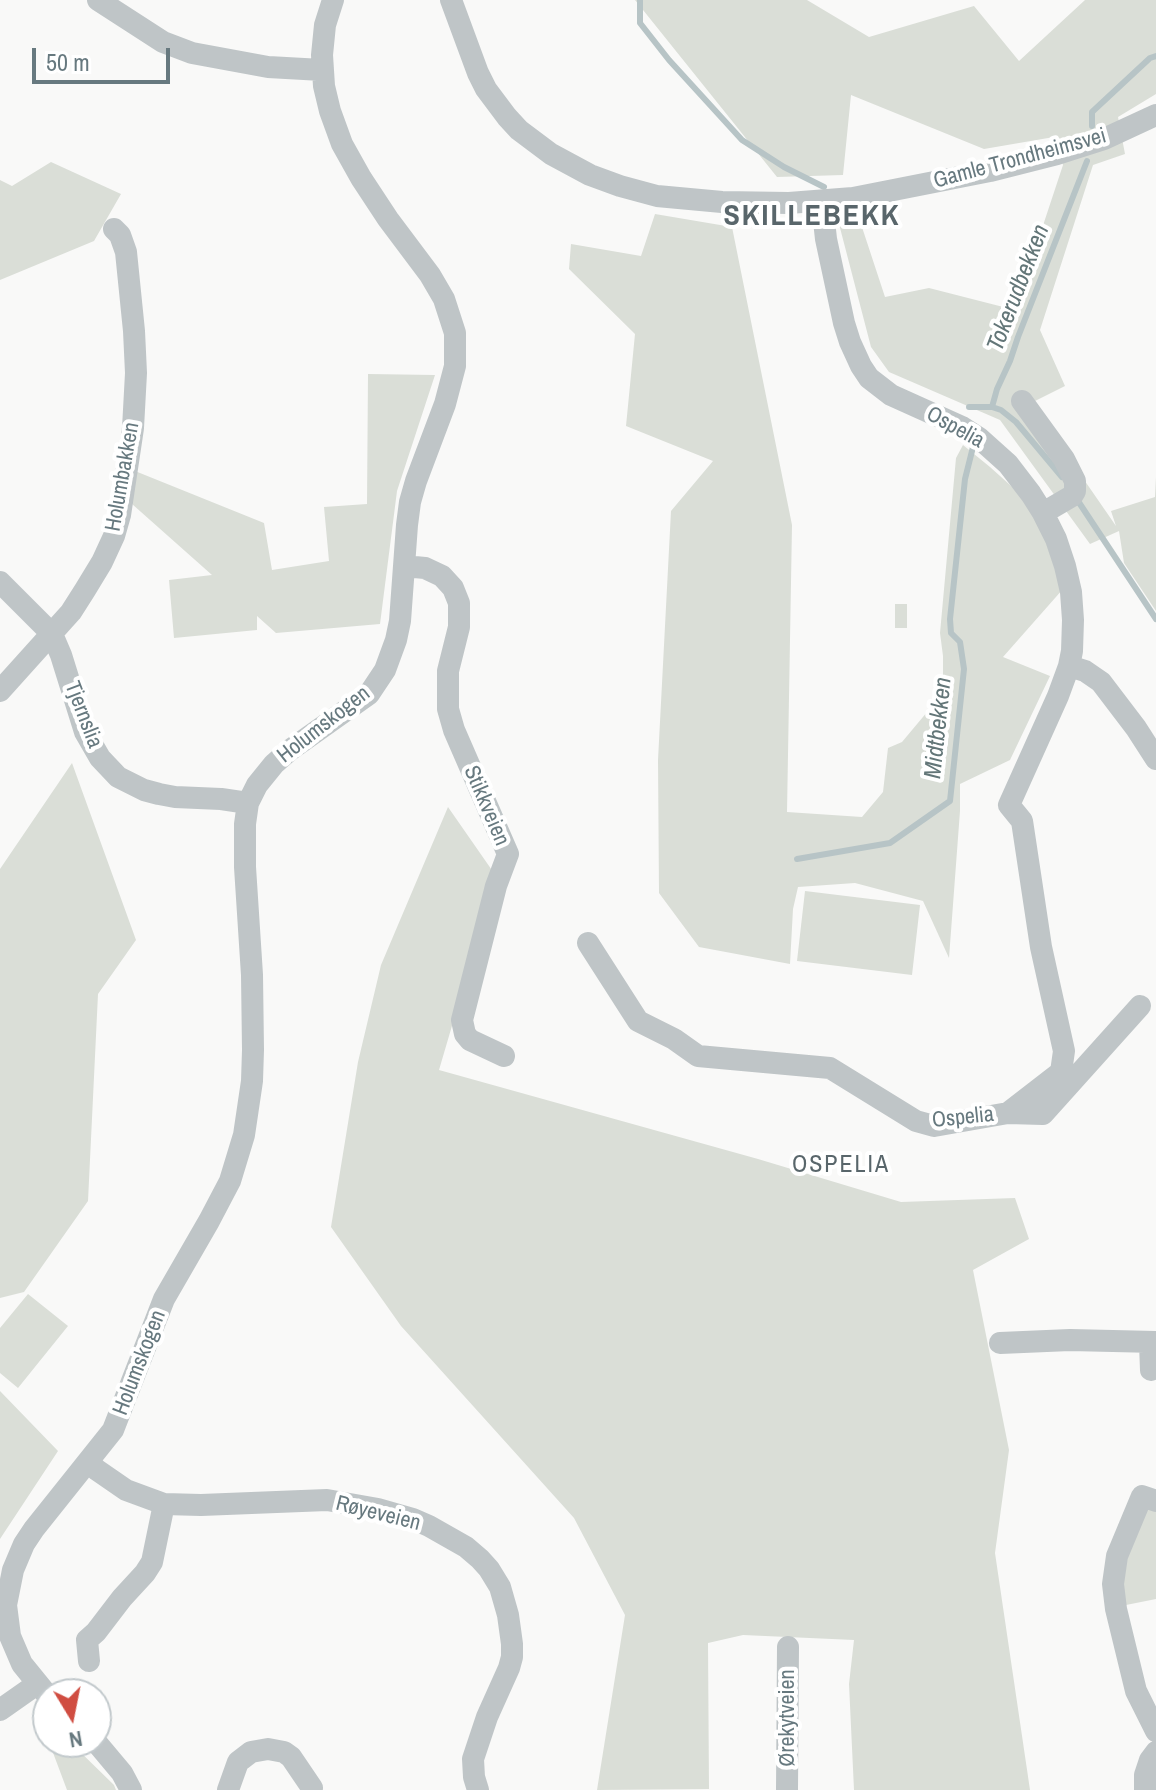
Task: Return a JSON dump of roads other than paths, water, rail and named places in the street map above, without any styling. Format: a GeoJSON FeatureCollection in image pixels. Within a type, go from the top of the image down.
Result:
{"type":"FeatureCollection","features":[{"type":"Feature","properties":{"kind":"street"},"geometry":{"type":"LineString","coordinates":[[98,0],[163,42],[192,53],[268,67],[322,70],[322,39],[333,0]]}},
{"type":"Feature","properties":{"kind":"street","name":"Gamle Trondheimsvei"},"geometry":{"type":"LineString","coordinates":[[451,0],[478,73],[496,103],[519,130],[536,144],[590,175],[657,196],[722,202],[822,202],[901,190],[1057,154],[1104,139],[1156,115]]}},
{"type":"Feature","properties":{"kind":"street","name":"Holumskogen"},"geometry":{"type":"LineString","coordinates":[[33,1678],[17,1656],[6,1616],[9,1584],[24,1544],[107,1440],[119,1419],[164,1299],[221,1200],[244,1135],[253,1050],[245,867],[248,803],[257,785],[274,764],[369,694],[385,670],[400,621],[410,502],[452,382],[456,355],[449,310],[439,288],[388,219],[342,144],[326,99],[322,70]]}},
{"type":"Feature","properties":{"kind":"street","name":"Ospelia"},"geometry":{"type":"LineString","coordinates":[[588,943],[638,1021],[674,1039],[698,1056],[830,1068],[916,1121],[934,1126],[1008,1113],[1061,1072],[1064,1051],[1041,947],[1022,821],[1009,805],[1069,666],[1073,635],[1071,592],[1060,549],[1043,513],[1026,487],[1008,464],[979,438],[947,419],[891,395],[869,378],[850,342],[844,323],[826,239],[822,202]]}},
{"type":"Feature","properties":{"kind":"street","name":"Holumbakken"},"geometry":{"type":"LineString","coordinates":[[0,691],[71,612],[114,536],[124,497],[136,373],[128,264],[124,243],[114,229]]}},
{"type":"Feature","properties":{"kind":"street"},"geometry":{"type":"LineString","coordinates":[[1022,401],[1064,459],[1075,481],[1072,496],[1043,513]]}},
{"type":"Feature","properties":{"kind":"street","name":"Stikkveien"},"geometry":{"type":"LineString","coordinates":[[404,566],[425,568],[442,576],[453,588],[459,603],[459,627],[448,671],[448,709],[463,753],[508,854],[496,886],[462,1020],[465,1034],[470,1040],[504,1056]]}},
{"type":"Feature","properties":{"kind":"street","name":"Tjernslia"},"geometry":{"type":"LineString","coordinates":[[0,582],[52,634],[85,732],[100,758],[118,777],[159,794],[248,803]]}},
{"type":"Feature","properties":{"kind":"street"},"geometry":{"type":"LineString","coordinates":[[1069,666],[1085,671],[1101,682],[1156,759]]}},
{"type":"Feature","properties":{"kind":"street"},"geometry":{"type":"LineString","coordinates":[[1008,1113],[1043,1114],[1140,1006]]}},
{"type":"Feature","properties":{"kind":"street"},"geometry":{"type":"LineString","coordinates":[[1000,1343],[1070,1340],[1153,1342],[1151,1370]]}},
{"type":"Feature","properties":{"kind":"street","name":"Røyeveien"},"geometry":{"type":"LineString","coordinates":[[84,1469],[97,1470],[126,1490],[164,1504],[327,1500],[363,1505],[397,1513],[429,1526],[466,1547],[489,1569],[500,1587],[512,1644],[509,1668],[487,1717],[473,1759],[478,1790]]}},
{"type":"Feature","properties":{"kind":"street"},"geometry":{"type":"LineString","coordinates":[[1149,1498],[1117,1556],[1113,1584],[1136,1691],[1156,1731]]}},
{"type":"Feature","properties":{"kind":"street"},"geometry":{"type":"LineString","coordinates":[[89,1661],[87,1640],[152,1562],[164,1504]]}},
{"type":"Feature","properties":{"kind":"street","name":"Ørekytveien"},"geometry":{"type":"LineString","coordinates":[[787,1790],[788,1647]]}},
{"type":"Feature","properties":{"kind":"street"},"geometry":{"type":"LineString","coordinates":[[0,1710],[32,1695]]}},
{"type":"Feature","properties":{"kind":"street"},"geometry":{"type":"LineString","coordinates":[[228,1790],[238,1762],[251,1752],[268,1749],[284,1752],[291,1757],[312,1788]]}},
{"type":"Feature","properties":{"kind":"street"},"geometry":{"type":"LineString","coordinates":[[1145,1790],[1145,1775],[1156,1752]]}},
{"type":"Feature","properties":{"kind":"street"},"geometry":{"type":"LineString","coordinates":[[110,1758],[131,1790]]}},
{"type":"Feature","properties":{"kind":"waterway","name":"Tokerudbekken"},"geometry":{"type":"LineString","coordinates":[[640,0],[640,23],[669,60],[742,140],[784,167],[824,187]]}},
{"type":"Feature","properties":{"kind":"waterway","name":"Tokerudbekken"},"geometry":{"type":"LineString","coordinates":[[1092,126],[1092,112],[1150,58],[1156,56]]}},
{"type":"Feature","properties":{"kind":"waterway","name":"Tokerudbekken"},"geometry":{"type":"LineString","coordinates":[[969,407],[992,407],[1087,161]]}},
{"type":"Feature","properties":{"kind":"waterway"},"geometry":{"type":"LineString","coordinates":[[992,407],[1016,422],[1062,477]]}},
{"type":"Feature","properties":{"kind":"waterway","name":"Midtbekken"},"geometry":{"type":"LineString","coordinates":[[797,859],[890,843],[950,801],[964,669],[960,642],[951,633],[950,619],[965,479],[973,447]]}},
{"type":"Feature","properties":{"kind":"waterway"},"geometry":{"type":"LineString","coordinates":[[1078,501],[1156,619]]}},
{"type":"Feature","properties":{"kind":"district","name":"SKILLEBEKK"},"geometry":{"type":"Point","coordinates":[812,217]}},
{"type":"Feature","properties":{"kind":"district","name":"OSPELIA"},"geometry":{"type":"Point","coordinates":[841,1166]}}]}
